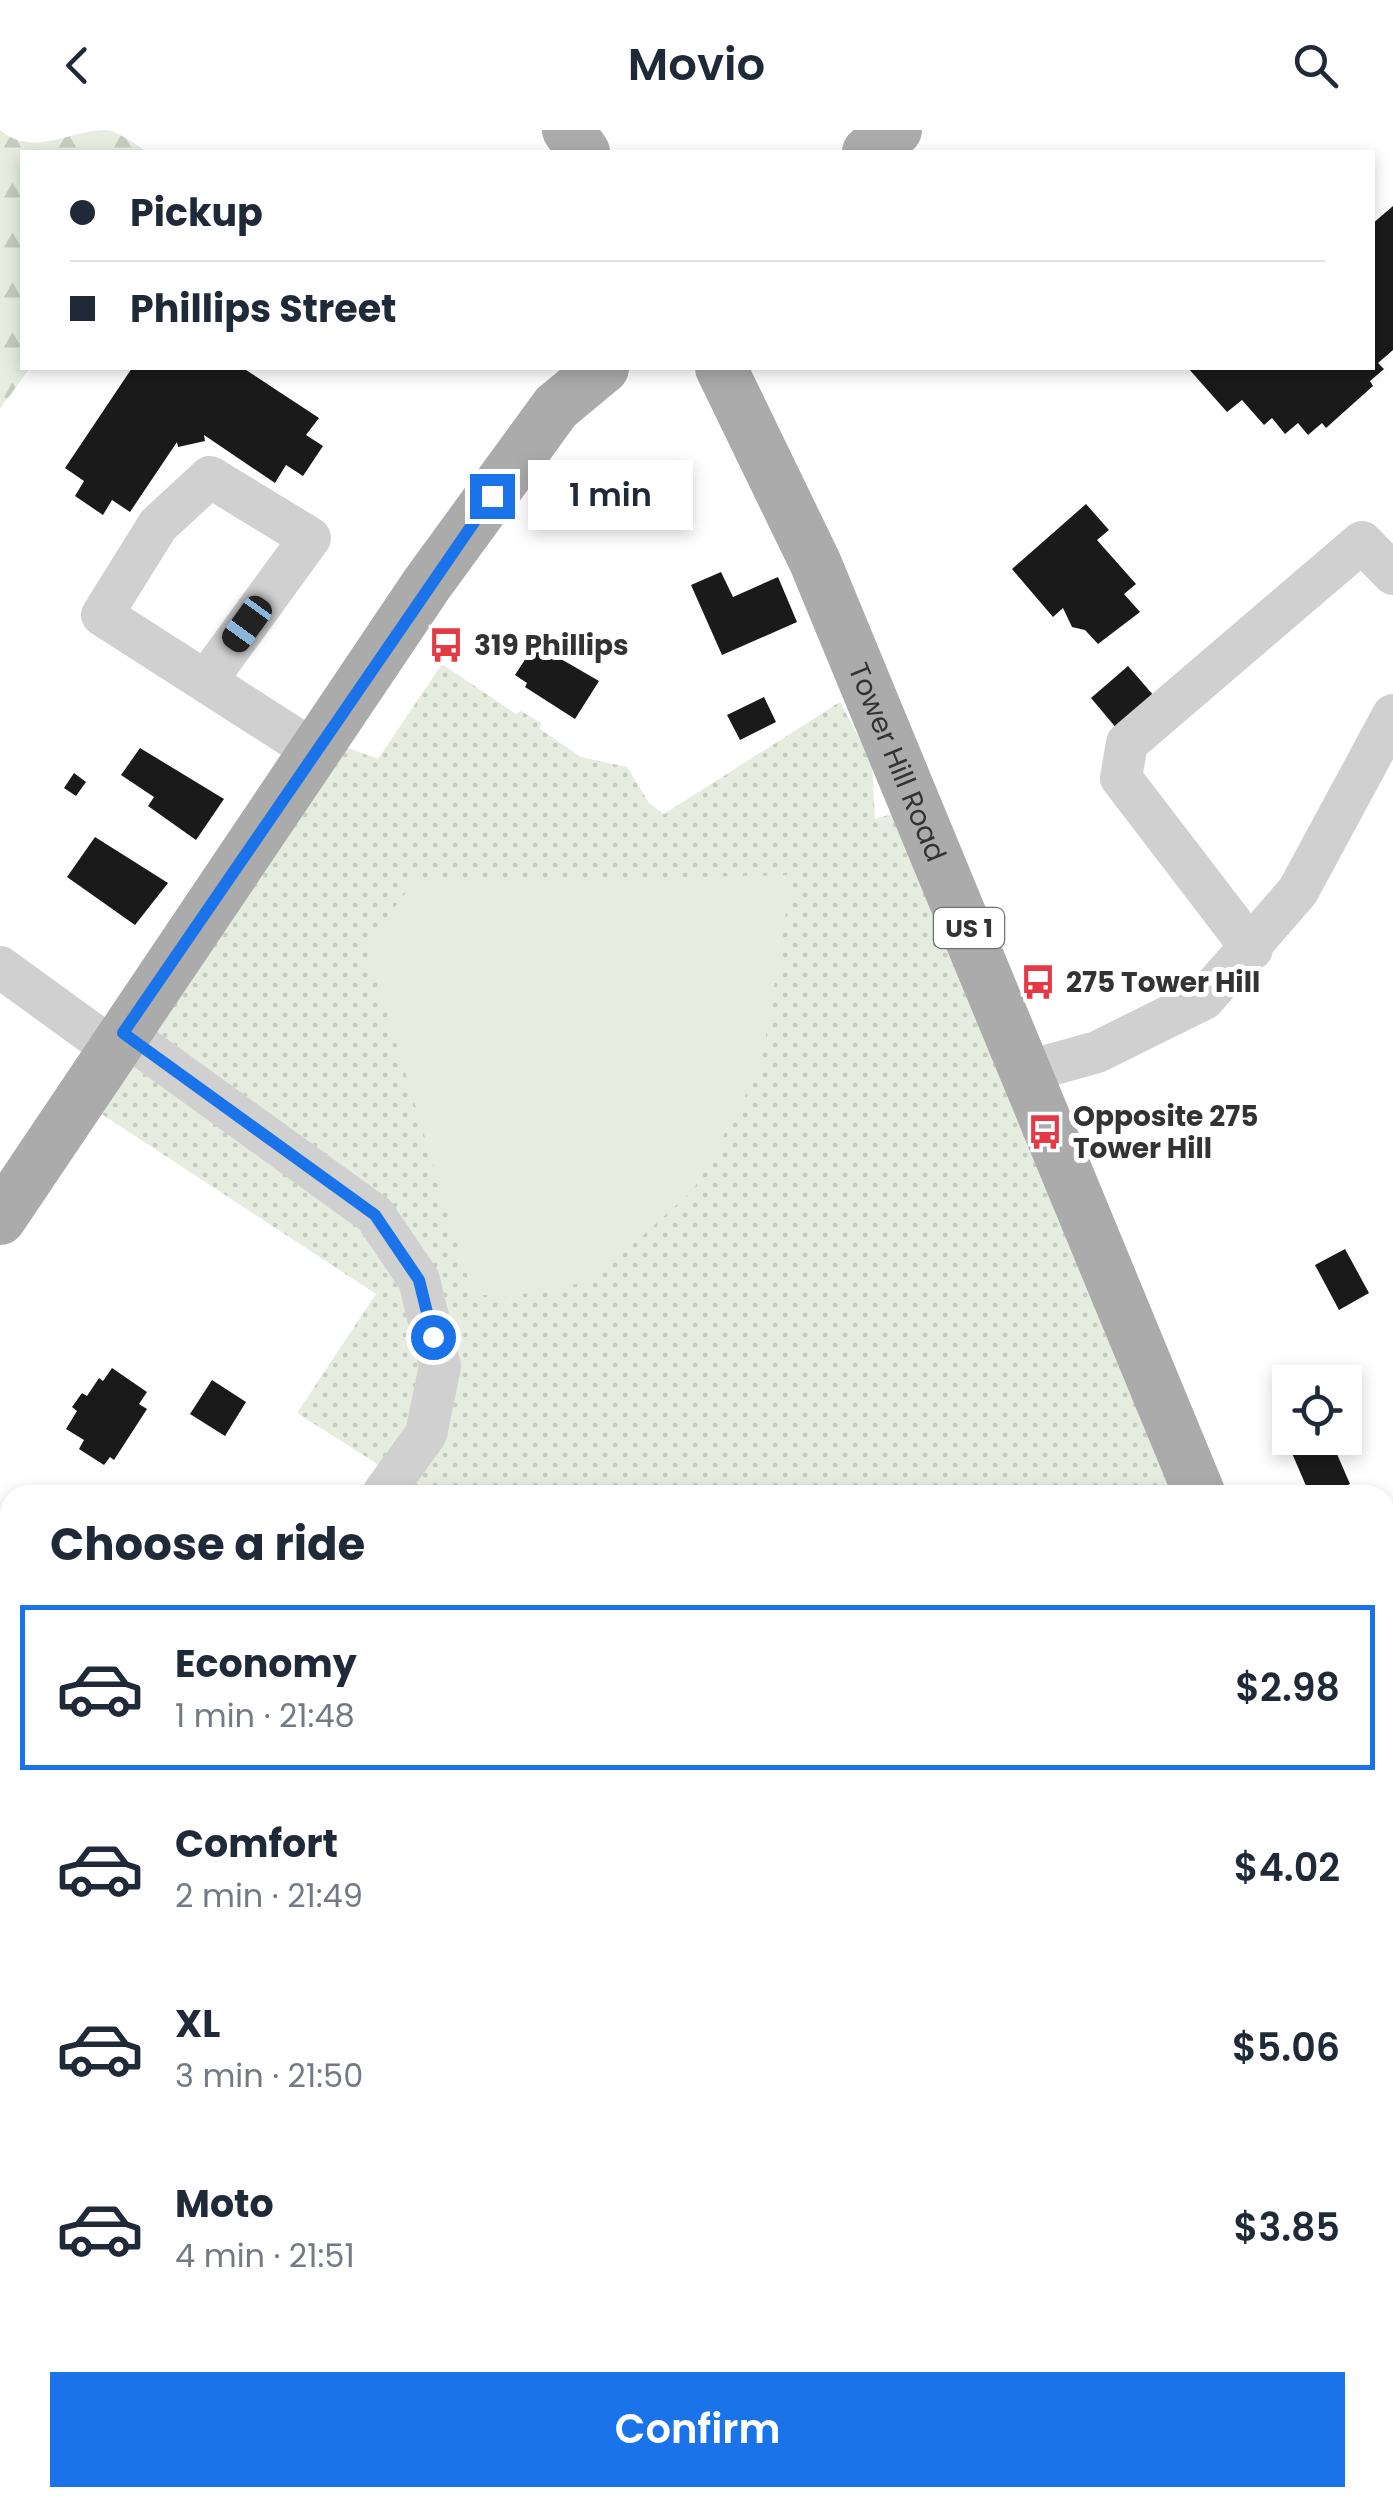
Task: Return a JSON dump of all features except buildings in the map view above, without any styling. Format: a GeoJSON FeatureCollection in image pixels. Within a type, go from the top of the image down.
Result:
{"type":"FeatureCollection","features":[{"type":"Feature","properties":{"kind":"main road"},"geometry":{"type":"LineString","coordinates":[[871,150],[896,130]]}},
{"type":"Feature","properties":{"kind":"main road"},"geometry":{"type":"LineString","coordinates":[[9,1187],[118,1041],[314,751],[556,407],[601,370]]}},
{"type":"Feature","properties":{"kind":"main road","name":"Tower Hill Road"},"geometry":{"type":"LineString","coordinates":[[723,370],[815,562],[1029,1071],[1196,1485]]}},
{"type":"Feature","properties":{"kind":"street"},"geometry":{"type":"LineString","coordinates":[[206,681],[310,538],[210,477],[158,525],[102,615],[314,751]]}},
{"type":"Feature","properties":{"kind":"street"},"geometry":{"type":"LineString","coordinates":[[1252,949],[1121,778],[1127,743],[1362,542],[1393,574]]}},
{"type":"Feature","properties":{"kind":"street"},"geometry":{"type":"LineString","coordinates":[[1029,1071],[1097,1052],[1204,999],[1252,949],[1298,891],[1393,715]]}},
{"type":"Feature","properties":{"kind":"street"},"geometry":{"type":"LineString","coordinates":[[0,967],[118,1041],[375,1215],[419,1280],[440,1366],[426,1434],[389,1485]]}},
{"type":"Feature","properties":{"kind":"green space"},"geometry":{"type":"Polygon","coordinates":[[[0,130],[25,142],[106,130],[122,136],[145,150],[20,150],[20,370],[29,370],[0,409],[0,130]]]}},
{"type":"Feature","properties":{"kind":"green space"},"geometry":{"type":"Polygon","coordinates":[[[442,664],[516,714],[521,711],[541,723],[540,729],[581,757],[627,767],[649,803],[664,814],[840,702],[872,762],[875,819],[919,806],[1201,1485],[388,1485],[379,1465],[297,1413],[376,1294],[74,1096],[319,737],[378,759],[442,664]]]}},
{"type":"Feature","properties":{"kind":"green space"},"geometry":{"type":"Polygon","coordinates":[[[792,875],[761,1067],[694,1189],[593,1281],[506,1297],[473,1294],[366,945],[413,883],[792,875]]]}},
{"type":"Feature","properties":{"kind":"place","name":"319 Phillips"},"geometry":{"type":"Point","coordinates":[446,645]}},
{"type":"Feature","properties":{"kind":"place","name":"275 Tower Hill"},"geometry":{"type":"Point","coordinates":[1038,982]}},
{"type":"Feature","properties":{"kind":"place","name":"Opposite 275 Tower Hill"},"geometry":{"type":"Point","coordinates":[1045,1132]}},
{"type":"Feature","properties":{"kind":"route"},"geometry":{"type":"LineString","coordinates":[[433,1337],[419,1280],[375,1215],[123,1033],[427,584],[492,496]]}}]}
